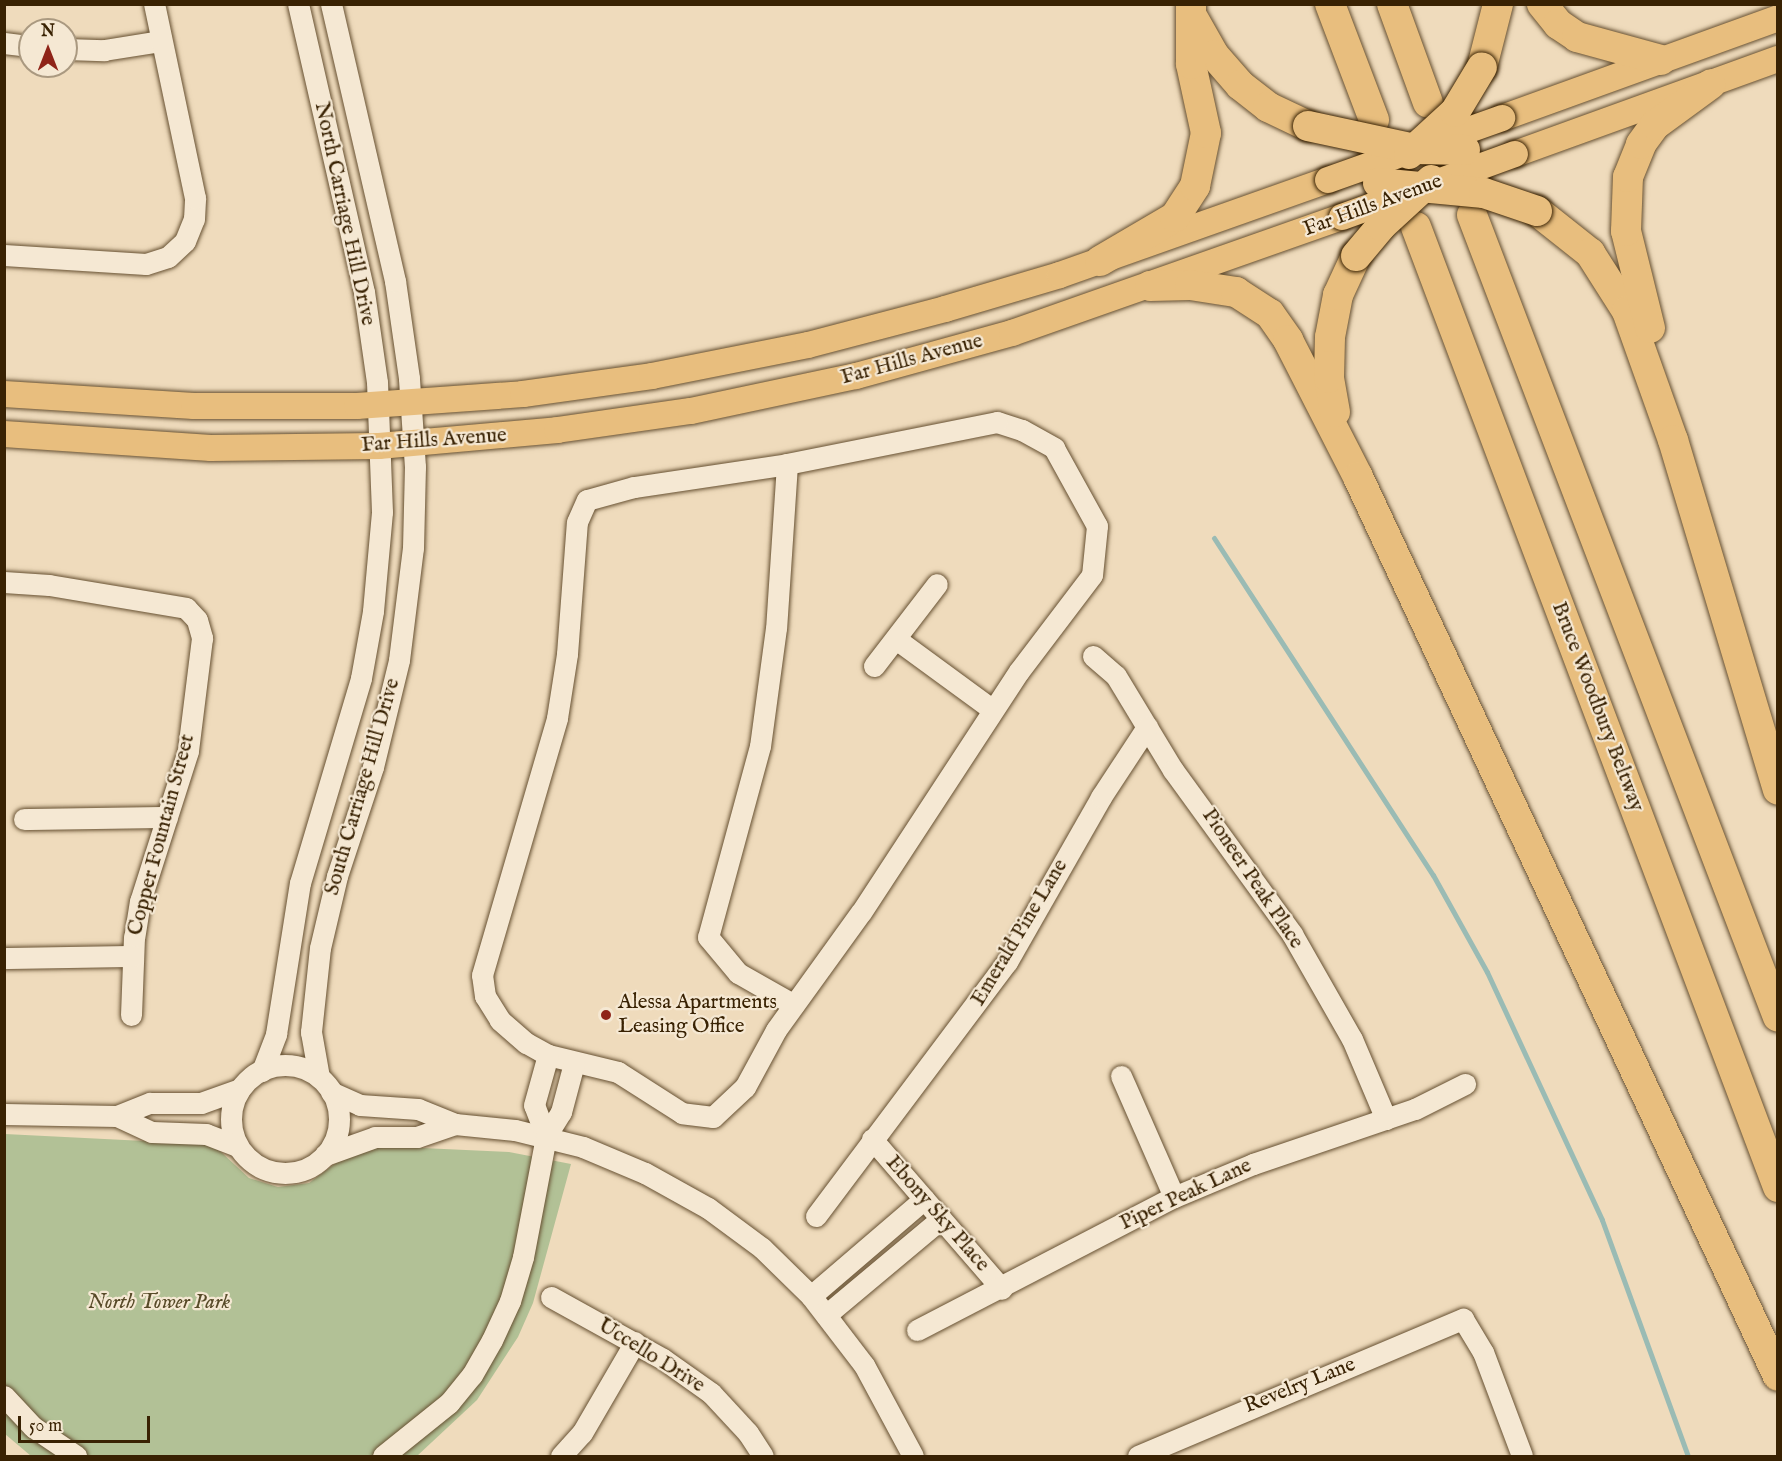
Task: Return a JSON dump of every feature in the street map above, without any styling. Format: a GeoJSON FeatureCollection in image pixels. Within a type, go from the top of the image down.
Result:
{"type":"FeatureCollection","features":[{"type":"Feature","properties":{"kind":"highway"},"geometry":{"type":"LineString","coordinates":[[1330,4],[1374,120]]}},
{"type":"Feature","properties":{"kind":"highway"},"geometry":{"type":"LineString","coordinates":[[1392,4],[1428,103]]}},
{"type":"Feature","properties":{"kind":"highway"},"geometry":{"type":"LineString","coordinates":[[1342,217],[1455,112],[1482,67],[1498,4]]}},
{"type":"Feature","properties":{"kind":"highway"},"geometry":{"type":"LineString","coordinates":[[1542,4],[1558,24],[1577,38],[1662,60]]}},
{"type":"Feature","properties":{"kind":"highway"},"geometry":{"type":"LineString","coordinates":[[1191,9],[1206,44],[1240,85],[1269,107],[1308,126],[1414,149],[1515,154]]}},
{"type":"Feature","properties":{"kind":"highway"},"geometry":{"type":"LineString","coordinates":[[1100,261],[1175,217],[1196,186],[1206,133],[1191,64],[1191,9]]}},
{"type":"Feature","properties":{"kind":"highway"},"geometry":{"type":"LineString","coordinates":[[1711,84],[1674,108],[1650,132],[1633,160],[1625,192],[1628,241],[1673,440],[1778,790]]}},
{"type":"Feature","properties":{"kind":"highway"},"geometry":{"type":"LineString","coordinates":[[1358,477],[1333,405],[1328,364],[1338,295],[1356,256],[1381,226],[1502,118]]}},
{"type":"Feature","properties":{"kind":"highway"},"geometry":{"type":"LineString","coordinates":[[1328,180],[1495,195],[1537,211],[1582,245],[1616,290],[1673,440]]}},
{"type":"Feature","properties":{"kind":"highway"},"geometry":{"type":"LineString","coordinates":[[1472,215],[1778,1017]]}},
{"type":"Feature","properties":{"kind":"highway","name":"Bruce Woodbury Beltway"},"geometry":{"type":"LineString","coordinates":[[1416,227],[1778,1187]]}},
{"type":"Feature","properties":{"kind":"highway"},"geometry":{"type":"LineString","coordinates":[[1150,286],[1220,288],[1248,297],[1265,309],[1288,340],[1358,477],[1778,1376]]}},
{"type":"Feature","properties":{"kind":"main road","name":"Far Hills Avenue"},"geometry":{"type":"LineString","coordinates":[[4,394],[194,406],[379,426],[413,423],[556,390],[757,356],[904,321],[1100,261],[1778,18]]}},
{"type":"Feature","properties":{"kind":"main road","name":"Far Hills Avenue"},"geometry":{"type":"LineString","coordinates":[[4,434],[212,448],[413,423],[591,426],[753,399],[962,348],[1150,286],[1778,59]]}},
{"type":"Feature","properties":{"kind":"street"},"geometry":{"type":"LineString","coordinates":[[4,255],[146,264],[168,257],[185,241],[194,219],[195,198],[154,4]]}},
{"type":"Feature","properties":{"kind":"street","name":"North Carriage Hill Drive"},"geometry":{"type":"LineString","coordinates":[[298,4],[361,274],[379,426]]}},
{"type":"Feature","properties":{"kind":"street","name":"North Carriage Hill Drive"},"geometry":{"type":"LineString","coordinates":[[332,4],[391,258],[413,423]]}},
{"type":"Feature","properties":{"kind":"street"},"geometry":{"type":"LineString","coordinates":[[78,49],[104,50],[161,41]]}},
{"type":"Feature","properties":{"kind":"street"},"geometry":{"type":"LineString","coordinates":[[997,422],[1022,430],[1054,448],[1097,526],[1092,575],[993,710],[861,912],[794,1005],[745,1087],[713,1117],[682,1113],[618,1072],[548,1055],[500,1020],[485,996],[482,975],[557,718],[567,654],[577,522],[587,500],[634,488],[787,464],[997,422]]}},
{"type":"Feature","properties":{"kind":"street","name":"South Carriage Hill Drive"},"geometry":{"type":"LineString","coordinates":[[325,1084],[311,1032],[320,948],[337,876],[374,767],[399,660],[413,548],[413,423]]}},
{"type":"Feature","properties":{"kind":"street","name":"South Carriage Hill Drive"},"geometry":{"type":"LineString","coordinates":[[262,1071],[276,1034],[294,907],[348,731],[368,644],[382,512],[379,426]]}},
{"type":"Feature","properties":{"kind":"street"},"geometry":{"type":"LineString","coordinates":[[787,464],[776,628],[760,746],[708,937],[738,972],[794,1005]]}},
{"type":"Feature","properties":{"kind":"street","name":"Copper Fountain Street"},"geometry":{"type":"LineString","coordinates":[[4,582],[49,585],[186,608],[197,621],[202,638],[188,751],[140,901],[133,956],[131,1015]]}},
{"type":"Feature","properties":{"kind":"street"},"geometry":{"type":"LineString","coordinates":[[874,666],[937,584]]}},
{"type":"Feature","properties":{"kind":"street"},"geometry":{"type":"LineString","coordinates":[[896,639],[993,710]]}},
{"type":"Feature","properties":{"kind":"street","name":"Pioneer Peak Place"},"geometry":{"type":"LineString","coordinates":[[1093,656],[1116,676],[1147,727],[1292,934],[1353,1039],[1386,1119]]}},
{"type":"Feature","properties":{"kind":"street","name":"Emerald Pine Lane"},"geometry":{"type":"LineString","coordinates":[[816,1216],[1007,962],[1101,796],[1147,727]]}},
{"type":"Feature","properties":{"kind":"street"},"geometry":{"type":"LineString","coordinates":[[24,819],[167,817]]}},
{"type":"Feature","properties":{"kind":"street"},"geometry":{"type":"LineString","coordinates":[[4,958],[133,956]]}},
{"type":"Feature","properties":{"kind":"street"},"geometry":{"type":"LineString","coordinates":[[546,1136],[534,1105],[548,1055]]}},
{"type":"Feature","properties":{"kind":"street"},"geometry":{"type":"LineString","coordinates":[[383,1456],[449,1403],[472,1375],[492,1340],[510,1301],[523,1257],[546,1136],[561,1112],[574,1063]]}},
{"type":"Feature","properties":{"kind":"street"},"geometry":{"type":"LineString","coordinates":[[4,1114],[117,1116],[150,1104],[201,1103],[240,1089],[262,1071],[293,1066],[360,1105],[418,1109],[455,1124],[546,1136],[617,1160],[692,1198],[762,1248],[811,1296],[864,1365],[913,1456]]}},
{"type":"Feature","properties":{"kind":"street"},"geometry":{"type":"LineString","coordinates":[[1120,1076],[1174,1197]]}},
{"type":"Feature","properties":{"kind":"street"},"geometry":{"type":"LineString","coordinates":[[325,1084],[339,1124],[325,1155]]}},
{"type":"Feature","properties":{"kind":"street","name":"Piper Peak Lane"},"geometry":{"type":"LineString","coordinates":[[918,1330],[1002,1289],[1174,1197],[1253,1164],[1386,1119],[1465,1084]]}},
{"type":"Feature","properties":{"kind":"street"},"geometry":{"type":"LineString","coordinates":[[238,1146],[231,1121],[240,1089]]}},
{"type":"Feature","properties":{"kind":"street"},"geometry":{"type":"LineString","coordinates":[[117,1116],[152,1132],[206,1134],[238,1146],[252,1161],[276,1172],[303,1170],[325,1155],[375,1137],[417,1137],[455,1124]]}},
{"type":"Feature","properties":{"kind":"street","name":"Ebony Sky Place"},"geometry":{"type":"LineString","coordinates":[[872,1139],[1002,1289]]}},
{"type":"Feature","properties":{"kind":"street"},"geometry":{"type":"LineString","coordinates":[[811,1296],[924,1199]]}},
{"type":"Feature","properties":{"kind":"street"},"geometry":{"type":"LineString","coordinates":[[826,1315],[941,1219]]}},
{"type":"Feature","properties":{"kind":"street","name":"Uccello Drive"},"geometry":{"type":"LineString","coordinates":[[551,1298],[635,1342],[711,1393],[748,1432],[763,1456]]}},
{"type":"Feature","properties":{"kind":"street","name":"Revelry Lane"},"geometry":{"type":"LineString","coordinates":[[1138,1456],[1463,1319],[1484,1352],[1522,1456]]}},
{"type":"Feature","properties":{"kind":"street"},"geometry":{"type":"LineString","coordinates":[[561,1456],[588,1423],[635,1342]]}},
{"type":"Feature","properties":{"kind":"street"},"geometry":{"type":"LineString","coordinates":[[4,1396],[33,1427],[76,1456]]}},
{"type":"Feature","properties":{"kind":"green space","name":"North Tower Park"},"geometry":{"type":"Polygon","coordinates":[[[5,1134],[204,1144],[220,1151],[249,1178],[278,1187],[309,1183],[340,1160],[379,1146],[509,1152],[571,1164],[533,1303],[518,1337],[477,1400],[417,1456],[31,1456],[5,1434],[5,1134]]]}},
{"type":"Feature","properties":{"kind":"waterway"},"geometry":{"type":"LineString","coordinates":[[1214,538],[1433,875],[1487,972],[1602,1220],[1688,1456]]}},
{"type":"Feature","properties":{"kind":"place","name":"Alessa Apartments Leasing Office"},"geometry":{"type":"Point","coordinates":[606,1015]}}]}
